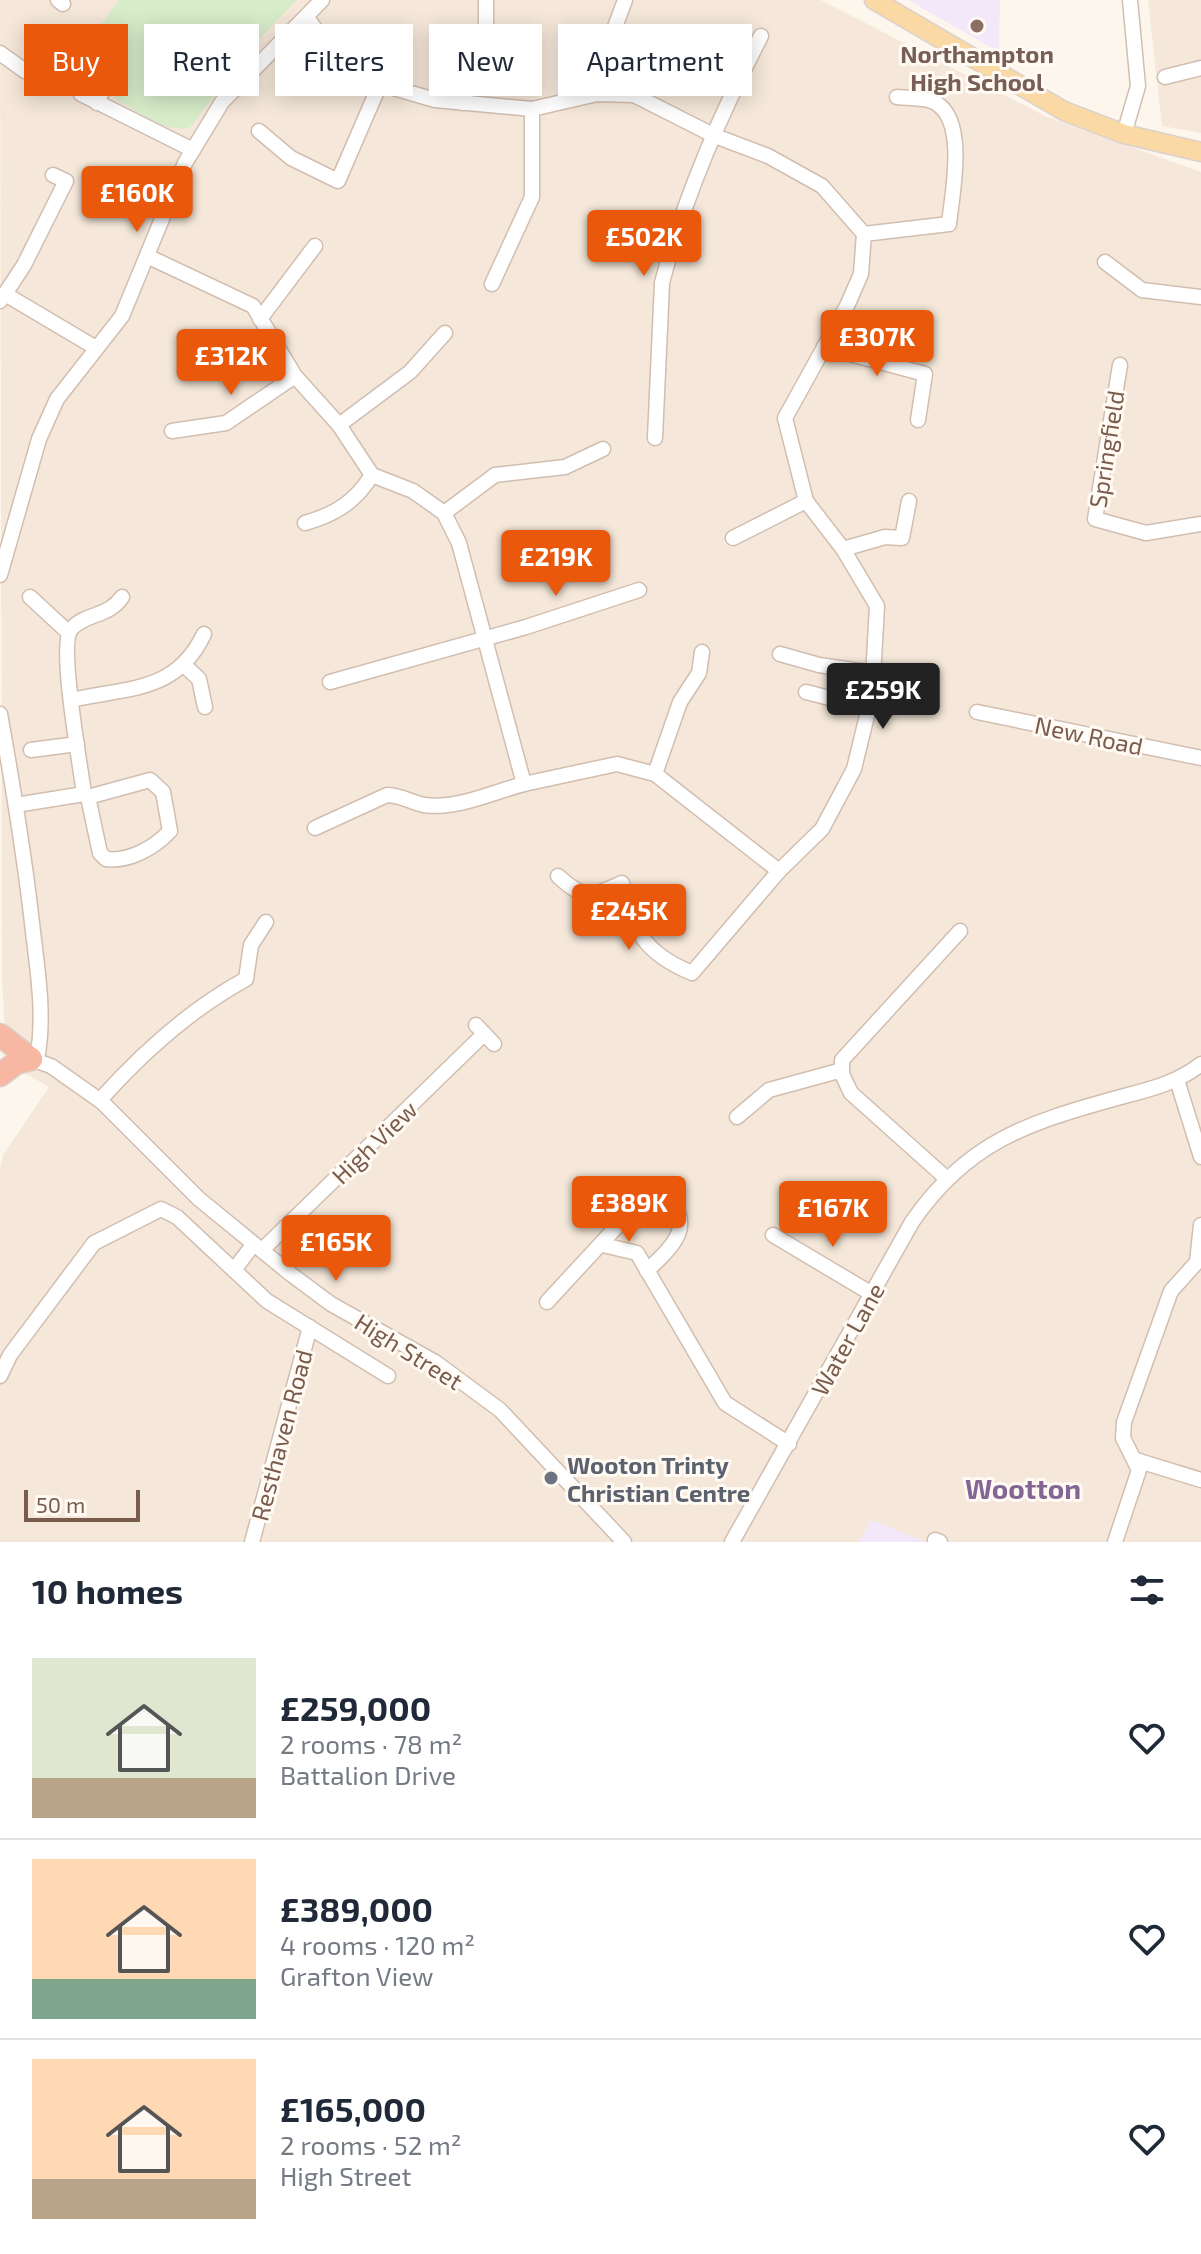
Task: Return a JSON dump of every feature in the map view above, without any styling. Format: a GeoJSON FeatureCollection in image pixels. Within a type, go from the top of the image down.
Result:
{"type":"FeatureCollection","features":[{"type":"Feature","properties":{"kind":"highway"},"geometry":{"type":"LineString","coordinates":[[0,1035],[34,1059]]}},
{"type":"Feature","properties":{"kind":"highway"},"geometry":{"type":"LineString","coordinates":[[0,1075],[16,1063],[34,1059]]}},
{"type":"Feature","properties":{"kind":"main road"},"geometry":{"type":"LineString","coordinates":[[874,0],[1030,94],[1124,134],[1201,152]]}},
{"type":"Feature","properties":{"kind":"street"},"geometry":{"type":"LineString","coordinates":[[0,575],[39,439],[57,399],[122,316],[193,150],[222,102],[322,0]]}},
{"type":"Feature","properties":{"kind":"street"},"geometry":{"type":"LineString","coordinates":[[463,103],[486,27],[486,0]]}},
{"type":"Feature","properties":{"kind":"street"},"geometry":{"type":"LineString","coordinates":[[616,24],[625,0]]}},
{"type":"Feature","properties":{"kind":"street"},"geometry":{"type":"LineString","coordinates":[[1124,134],[1138,86],[1130,0]]}},
{"type":"Feature","properties":{"kind":"street"},"geometry":{"type":"LineString","coordinates":[[307,17],[312,24]]}},
{"type":"Feature","properties":{"kind":"street"},"geometry":{"type":"LineString","coordinates":[[655,438],[662,283],[677,226],[761,36]]}},
{"type":"Feature","properties":{"kind":"street"},"geometry":{"type":"LineString","coordinates":[[0,53],[24,70]]}},
{"type":"Feature","properties":{"kind":"street"},"geometry":{"type":"LineString","coordinates":[[1165,77],[1201,68]]}},
{"type":"Feature","properties":{"kind":"street"},"geometry":{"type":"LineString","coordinates":[[413,94],[435,100],[532,109],[588,96]]}},
{"type":"Feature","properties":{"kind":"street"},"geometry":{"type":"LineString","coordinates":[[85,96],[193,150]]}},
{"type":"Feature","properties":{"kind":"street"},"geometry":{"type":"LineString","coordinates":[[97,103],[100,96]]}},
{"type":"Feature","properties":{"kind":"street"},"geometry":{"type":"LineString","coordinates":[[259,131],[291,158],[338,181],[375,96]]}},
{"type":"Feature","properties":{"kind":"street"},"geometry":{"type":"LineString","coordinates":[[558,876],[573,890],[589,895],[622,883],[630,915],[651,950],[692,973],[779,871],[822,829],[854,769],[869,708],[873,671],[877,606],[843,549],[806,501],[785,418],[861,274],[864,234],[822,186],[768,156],[715,136],[636,96]]}},
{"type":"Feature","properties":{"kind":"street"},"geometry":{"type":"LineString","coordinates":[[864,234],[949,224],[955,142],[953,123],[932,101],[897,97]]}},
{"type":"Feature","properties":{"kind":"street"},"geometry":{"type":"LineString","coordinates":[[492,284],[532,197],[532,109]]}},
{"type":"Feature","properties":{"kind":"street"},"geometry":{"type":"LineString","coordinates":[[64,174],[24,265],[2,298],[96,348]]}},
{"type":"Feature","properties":{"kind":"street"},"geometry":{"type":"LineString","coordinates":[[260,319],[315,246]]}},
{"type":"Feature","properties":{"kind":"street"},"geometry":{"type":"LineString","coordinates":[[149,257],[253,306],[295,376],[339,425],[372,475],[413,491],[444,513],[459,543],[524,784]]}},
{"type":"Feature","properties":{"kind":"street"},"geometry":{"type":"LineString","coordinates":[[1105,262],[1142,290],[1201,297]]}},
{"type":"Feature","properties":{"kind":"street"},"geometry":{"type":"LineString","coordinates":[[339,425],[410,372],[445,333]]}},
{"type":"Feature","properties":{"kind":"street"},"geometry":{"type":"LineString","coordinates":[[824,347],[925,374],[918,420]]}},
{"type":"Feature","properties":{"kind":"street","name":"Springfield"},"geometry":{"type":"LineString","coordinates":[[1120,365],[1095,519],[1146,533],[1201,524]]}},
{"type":"Feature","properties":{"kind":"street"},"geometry":{"type":"LineString","coordinates":[[172,431],[226,423],[295,376]]}},
{"type":"Feature","properties":{"kind":"street"},"geometry":{"type":"LineString","coordinates":[[444,513],[495,475],[565,467],[603,449]]}},
{"type":"Feature","properties":{"kind":"street"},"geometry":{"type":"LineString","coordinates":[[305,523],[329,516],[347,505],[372,475]]}},
{"type":"Feature","properties":{"kind":"street"},"geometry":{"type":"LineString","coordinates":[[733,538],[806,501]]}},
{"type":"Feature","properties":{"kind":"street"},"geometry":{"type":"LineString","coordinates":[[843,549],[885,537],[902,538],[909,501]]}},
{"type":"Feature","properties":{"kind":"street"},"geometry":{"type":"LineString","coordinates":[[330,682],[484,639],[639,590]]}},
{"type":"Feature","properties":{"kind":"street"},"geometry":{"type":"LineString","coordinates":[[30,597],[69,633]]}},
{"type":"Feature","properties":{"kind":"street"},"geometry":{"type":"LineString","coordinates":[[16,805],[86,796],[150,780],[163,792],[170,831],[160,842],[131,857],[106,859],[100,853],[86,796],[66,663],[69,633],[82,621],[114,609],[122,597]]}},
{"type":"Feature","properties":{"kind":"street"},"geometry":{"type":"LineString","coordinates":[[72,700],[158,683],[185,666],[204,634]]}},
{"type":"Feature","properties":{"kind":"street"},"geometry":{"type":"LineString","coordinates":[[655,774],[680,702],[699,673],[702,652]]}},
{"type":"Feature","properties":{"kind":"street"},"geometry":{"type":"LineString","coordinates":[[780,654],[819,665],[929,681]]}},
{"type":"Feature","properties":{"kind":"street"},"geometry":{"type":"LineString","coordinates":[[185,666],[199,679],[205,707]]}},
{"type":"Feature","properties":{"kind":"street"},"geometry":{"type":"LineString","coordinates":[[806,692],[869,708]]}},
{"type":"Feature","properties":{"kind":"street","name":"New Road"},"geometry":{"type":"LineString","coordinates":[[977,712],[1201,758]]}},
{"type":"Feature","properties":{"kind":"street"},"geometry":{"type":"LineString","coordinates":[[0,714],[16,805],[38,971],[41,1037],[34,1059]]}},
{"type":"Feature","properties":{"kind":"street"},"geometry":{"type":"LineString","coordinates":[[31,750],[77,744]]}},
{"type":"Feature","properties":{"kind":"street"},"geometry":{"type":"LineString","coordinates":[[315,828],[387,795],[399,795],[423,805],[450,805],[524,784],[617,764],[655,774],[779,871]]}},
{"type":"Feature","properties":{"kind":"street"},"geometry":{"type":"LineString","coordinates":[[100,1100],[138,1058],[215,996],[246,979],[251,945],[266,922]]}},
{"type":"Feature","properties":{"kind":"street"},"geometry":{"type":"LineString","coordinates":[[946,1178],[851,1093],[842,1070],[842,1060],[960,931]]}},
{"type":"Feature","properties":{"kind":"street","name":"High View"},"geometry":{"type":"LineString","coordinates":[[234,1270],[485,1034]]}},
{"type":"Feature","properties":{"kind":"street","name":"High Street"},"geometry":{"type":"LineString","coordinates":[[34,1059],[100,1100],[199,1199],[331,1304],[414,1348],[500,1410],[624,1542]]}},
{"type":"Feature","properties":{"kind":"street","name":"Water Lane"},"geometry":{"type":"LineString","coordinates":[[732,1542],[912,1222],[946,1178],[992,1141],[1017,1129],[1177,1080],[1201,1064]]}},
{"type":"Feature","properties":{"kind":"street"},"geometry":{"type":"LineString","coordinates":[[737,1117],[769,1090],[842,1070]]}},
{"type":"Feature","properties":{"kind":"street"},"geometry":{"type":"LineString","coordinates":[[1177,1080],[1201,1157]]}},
{"type":"Feature","properties":{"kind":"street"},"geometry":{"type":"LineString","coordinates":[[547,1302],[603,1245],[644,1197],[669,1197],[681,1211],[682,1226],[670,1248],[647,1271]]}},
{"type":"Feature","properties":{"kind":"street"},"geometry":{"type":"LineString","coordinates":[[0,1376],[10,1355],[94,1243],[156,1211],[166,1210],[267,1301],[388,1376]]}},
{"type":"Feature","properties":{"kind":"street"},"geometry":{"type":"LineString","coordinates":[[1115,1542],[1139,1470],[1123,1438],[1124,1422],[1171,1291],[1199,1263],[1201,1225]]}},
{"type":"Feature","properties":{"kind":"street"},"geometry":{"type":"LineString","coordinates":[[773,1235],[872,1294]]}},
{"type":"Feature","properties":{"kind":"street"},"geometry":{"type":"LineString","coordinates":[[603,1245],[637,1253],[725,1403],[789,1444]]}},
{"type":"Feature","properties":{"kind":"street","name":"Resthaven Road"},"geometry":{"type":"LineString","coordinates":[[252,1542],[310,1327]]}},
{"type":"Feature","properties":{"kind":"street"},"geometry":{"type":"LineString","coordinates":[[1136,1460],[1201,1480]]}},
{"type":"Feature","properties":{"kind":"shaded area"},"geometry":{"type":"Polygon","coordinates":[[[0,0],[821,0],[1045,116],[1201,172],[1201,1542],[0,1542],[0,1170],[3,1155],[49,1087],[13,1066],[4,1019],[0,0]]]}},
{"type":"Feature","properties":{"kind":"shaded area","name":"Northampton High School"},"geometry":{"type":"Polygon","coordinates":[[[908,0],[1000,0],[999,52],[908,0]]]}},
{"type":"Feature","properties":{"kind":"shaded area"},"geometry":{"type":"Polygon","coordinates":[[[1148,0],[1201,0],[1201,133],[1162,126],[1148,0]]]}},
{"type":"Feature","properties":{"kind":"shaded area"},"geometry":{"type":"Polygon","coordinates":[[[871,1520],[926,1542],[859,1542],[871,1520]]]}},
{"type":"Feature","properties":{"kind":"green space"},"geometry":{"type":"Polygon","coordinates":[[[119,0],[297,0],[259,39],[259,24],[144,24],[144,96],[214,96],[192,126],[183,128],[164,125],[116,100],[114,96],[128,96],[128,24],[102,24],[119,0]]]}},
{"type":"Feature","properties":{"kind":"place","name":"Northampton High School"},"geometry":{"type":"Point","coordinates":[977,26]}},
{"type":"Feature","properties":{"kind":"place","name":"Wooton Trinty Christian Centre"},"geometry":{"type":"Point","coordinates":[551,1478]}},
{"type":"Feature","properties":{"kind":"district","name":"Wootton"},"geometry":{"type":"Point","coordinates":[1023,1488]}}]}
